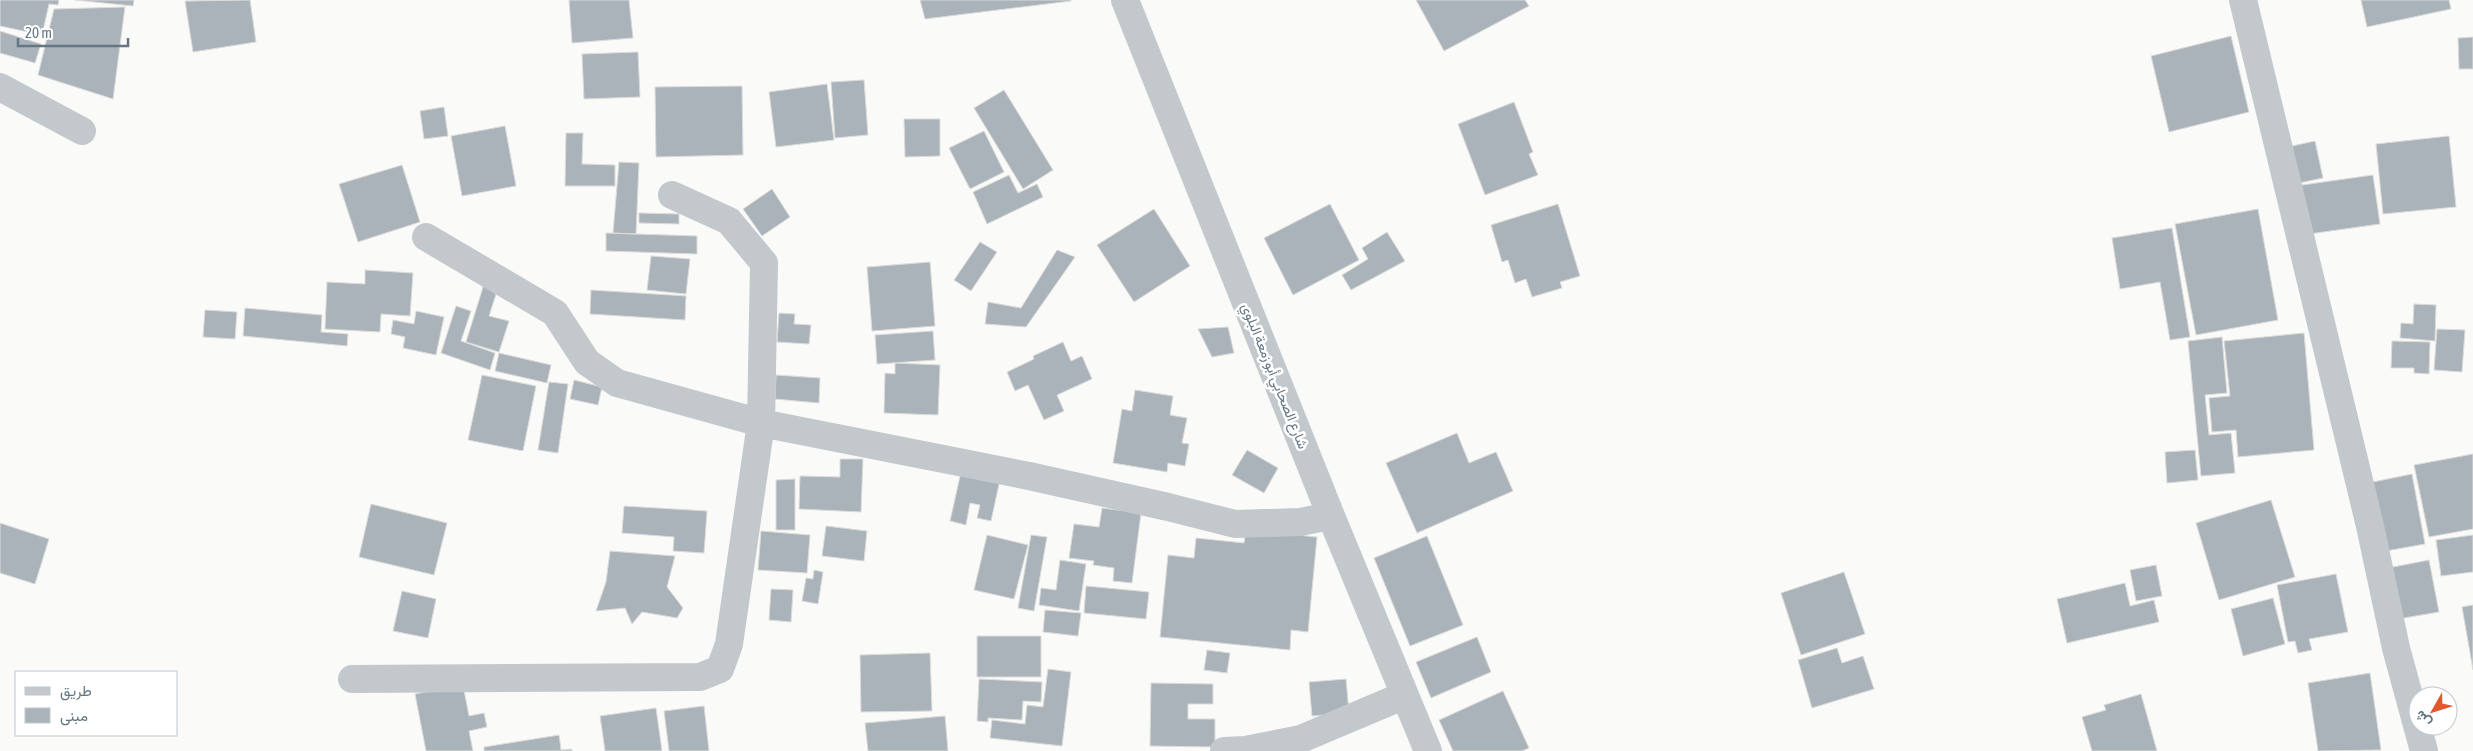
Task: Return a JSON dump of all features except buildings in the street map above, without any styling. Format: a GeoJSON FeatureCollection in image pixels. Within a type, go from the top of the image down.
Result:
{"type":"FeatureCollection","features":[{"type":"Feature","properties":{"kind":"street","name":"شارع الصحابي أبو زمعة البلوي"},"geometry":{"type":"LineString","coordinates":[[1126,0],[1331,516],[1428,751]]}},
{"type":"Feature","properties":{"kind":"street"},"geometry":{"type":"LineString","coordinates":[[2243,0],[2370,526],[2396,648],[2424,751]]}},
{"type":"Feature","properties":{"kind":"street"},"geometry":{"type":"LineString","coordinates":[[0,87],[82,131]]}},
{"type":"Feature","properties":{"kind":"street"},"geometry":{"type":"LineString","coordinates":[[352,679],[700,677],[720,668],[729,644],[761,423],[764,263],[728,221],[672,195]]}},
{"type":"Feature","properties":{"kind":"street"},"geometry":{"type":"LineString","coordinates":[[426,237],[555,313],[587,362],[617,383],[761,423],[1029,476],[1235,524],[1300,522],[1331,516]]}},
{"type":"Feature","properties":{"kind":"street"},"geometry":{"type":"LineString","coordinates":[[1224,751],[1245,750],[1301,739],[1405,696]]}}]}
